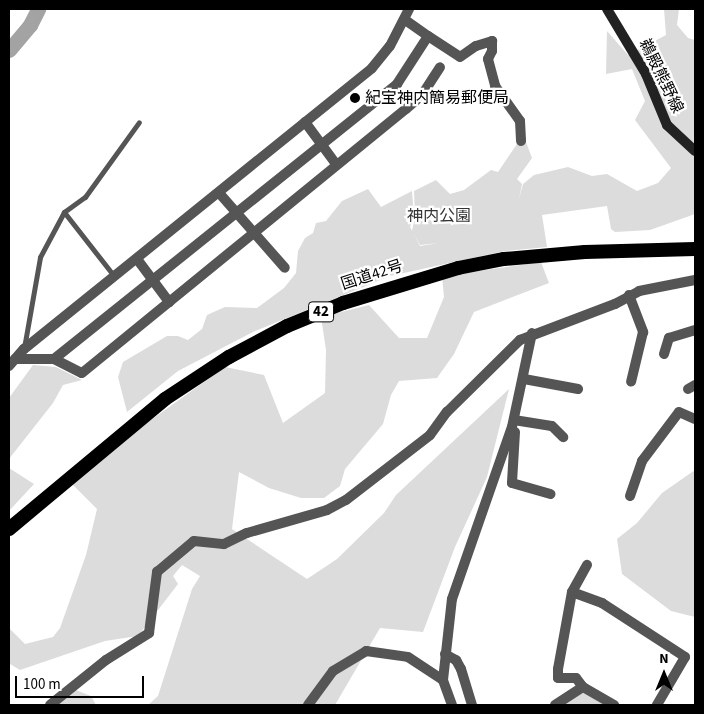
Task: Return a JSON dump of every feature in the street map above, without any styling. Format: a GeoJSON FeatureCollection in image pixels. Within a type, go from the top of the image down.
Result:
{"type":"FeatureCollection","features":[{"type":"Feature","properties":{"kind":"highway","name":"国道42号"},"geometry":{"type":"LineString","coordinates":[[9,530],[165,399],[229,357],[287,326],[343,303],[430,275],[504,259],[585,252],[695,249]]}},
{"type":"Feature","properties":{"kind":"main road","name":"鵜殿熊野線"},"geometry":{"type":"LineString","coordinates":[[607,9],[646,74],[667,125],[695,151]]}},
{"type":"Feature","properties":{"kind":"street"},"geometry":{"type":"LineString","coordinates":[[12,363],[24,349],[220,194],[372,68],[390,46],[409,9]]}},
{"type":"Feature","properties":{"kind":"street"},"geometry":{"type":"LineString","coordinates":[[405,20],[460,57],[476,46],[492,41],[492,51],[488,59],[495,86],[520,121],[522,141]]}},
{"type":"Feature","properties":{"kind":"street"},"geometry":{"type":"LineString","coordinates":[[54,359],[238,214],[397,84],[428,36]]}},
{"type":"Feature","properties":{"kind":"street"},"geometry":{"type":"LineString","coordinates":[[12,363],[54,359],[82,373],[422,95],[440,67]]}},
{"type":"Feature","properties":{"kind":"street"},"geometry":{"type":"LineString","coordinates":[[305,122],[336,164]]}},
{"type":"Feature","properties":{"kind":"street"},"geometry":{"type":"LineString","coordinates":[[220,194],[285,268]]}},
{"type":"Feature","properties":{"kind":"street"},"geometry":{"type":"LineString","coordinates":[[137,259],[169,302]]}},
{"type":"Feature","properties":{"kind":"street"},"geometry":{"type":"LineString","coordinates":[[50,705],[106,660],[149,632],[157,572],[194,541],[224,544],[247,533],[327,510],[346,500],[430,434],[474,385],[520,340],[532,333],[615,304],[629,294],[695,280]]}},
{"type":"Feature","properties":{"kind":"street"},"geometry":{"type":"LineString","coordinates":[[629,294],[643,332],[631,382]]}},
{"type":"Feature","properties":{"kind":"street"},"geometry":{"type":"LineString","coordinates":[[664,354],[669,338],[695,330]]}},
{"type":"Feature","properties":{"kind":"street"},"geometry":{"type":"LineString","coordinates":[[452,705],[442,680],[452,599],[513,423],[524,379],[532,333]]}},
{"type":"Feature","properties":{"kind":"street"},"geometry":{"type":"LineString","coordinates":[[524,379],[578,389]]}},
{"type":"Feature","properties":{"kind":"street"},"geometry":{"type":"LineString","coordinates":[[630,496],[642,461],[679,412],[695,419]]}},
{"type":"Feature","properties":{"kind":"street"},"geometry":{"type":"LineString","coordinates":[[513,423],[552,426],[563,437]]}},
{"type":"Feature","properties":{"kind":"street"},"geometry":{"type":"LineString","coordinates":[[513,423],[512,482],[550,494]]}},
{"type":"Feature","properties":{"kind":"street"},"geometry":{"type":"LineString","coordinates":[[587,565],[572,592],[558,678],[576,678],[583,686],[614,705]]}},
{"type":"Feature","properties":{"kind":"street"},"geometry":{"type":"LineString","coordinates":[[572,592],[602,603],[685,657],[657,705]]}},
{"type":"Feature","properties":{"kind":"street"},"geometry":{"type":"LineString","coordinates":[[308,705],[333,671],[366,651],[408,657],[442,680]]}},
{"type":"Feature","properties":{"kind":"street"},"geometry":{"type":"LineString","coordinates":[[444,654],[456,660],[461,669],[472,705]]}},
{"type":"Feature","properties":{"kind":"street"},"geometry":{"type":"LineString","coordinates":[[555,705],[583,686]]}},
{"type":"Feature","properties":{"kind":"lane"},"geometry":{"type":"LineString","coordinates":[[24,349],[40,257],[64,212],[86,197],[139,122]]}},
{"type":"Feature","properties":{"kind":"lane"},"geometry":{"type":"LineString","coordinates":[[64,212],[115,277]]}},
{"type":"Feature","properties":{"kind":"green space","name":"神内公園"},"geometry":{"type":"Polygon","coordinates":[[[664,9],[679,9],[677,25],[688,38],[695,40],[695,214],[650,230],[615,232],[611,229],[607,206],[542,215],[547,247],[505,251],[390,276],[253,332],[178,371],[127,412],[118,377],[123,362],[167,336],[178,336],[188,340],[202,329],[207,315],[225,307],[257,308],[284,288],[296,273],[298,251],[305,238],[313,233],[316,223],[326,221],[342,201],[368,189],[381,207],[412,191],[414,216],[410,227],[412,231],[415,216],[414,191],[436,180],[450,194],[464,190],[491,170],[498,172],[519,141],[526,142],[532,158],[517,179],[522,184],[519,199],[523,184],[534,175],[568,167],[592,176],[607,174],[637,191],[658,183],[671,168],[635,120],[645,101],[632,69],[606,74],[607,31],[628,55],[666,35],[664,9]]]}},
{"type":"Feature","properties":{"kind":"green space"},"geometry":{"type":"Polygon","coordinates":[[[541,262],[549,283],[474,312],[454,354],[437,378],[399,381],[391,395],[383,424],[345,469],[340,486],[324,498],[301,498],[269,488],[239,472],[232,529],[307,579],[337,559],[384,513],[396,495],[509,389],[487,477],[455,547],[423,632],[380,628],[335,705],[148,705],[158,696],[192,589],[200,576],[182,565],[173,576],[178,584],[138,636],[105,641],[20,670],[10,664],[9,628],[25,644],[53,637],[60,628],[86,555],[97,509],[72,484],[130,435],[225,367],[264,375],[283,423],[325,393],[326,350],[321,317],[369,305],[399,338],[427,338],[444,297],[442,276],[541,262]]]}},
{"type":"Feature","properties":{"kind":"green space"},"geometry":{"type":"Polygon","coordinates":[[[33,365],[56,367],[82,380],[63,385],[53,403],[9,459],[9,398],[33,365]]]}},
{"type":"Feature","properties":{"kind":"green space"},"geometry":{"type":"Polygon","coordinates":[[[9,468],[34,484],[9,511],[9,468]]]}},
{"type":"Feature","properties":{"kind":"green space"},"geometry":{"type":"Polygon","coordinates":[[[695,470],[695,617],[671,611],[622,574],[617,539],[637,523],[662,493],[695,470]]]}},
{"type":"Feature","properties":{"kind":"green space"},"geometry":{"type":"Polygon","coordinates":[[[68,687],[91,696],[96,705],[49,705],[68,687]]]}},
{"type":"Feature","properties":{"kind":"green space"},"geometry":{"type":"Polygon","coordinates":[[[585,692],[604,705],[562,705],[574,693],[585,692]]]}},
{"type":"Feature","properties":{"kind":"waterway"},"geometry":{"type":"LineString","coordinates":[[9,50],[30,25],[38,9]]}},
{"type":"Feature","properties":{"kind":"place","name":"紀宝神内簡易郵便局"},"geometry":{"type":"Point","coordinates":[355,98]}}]}
